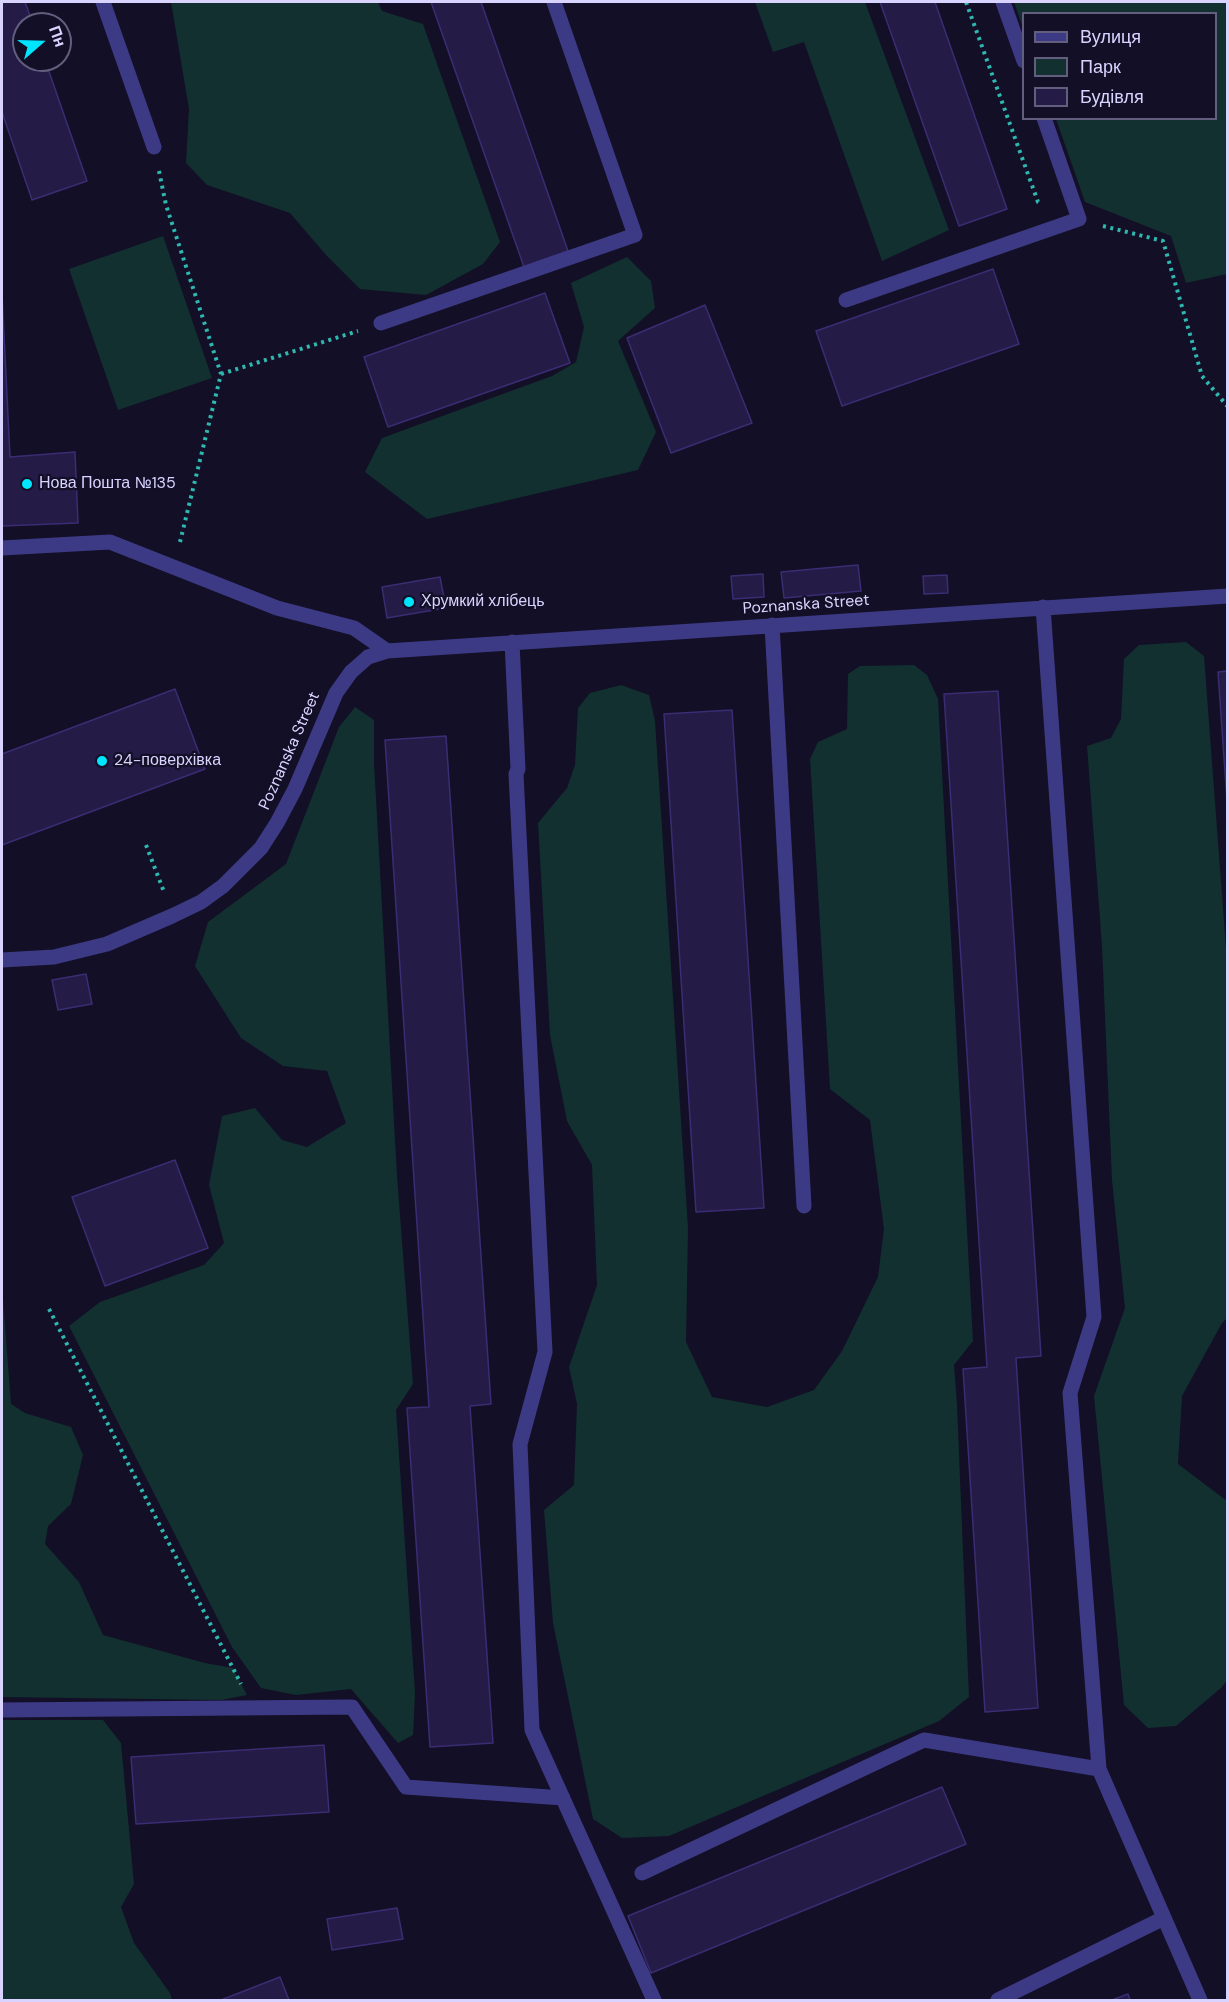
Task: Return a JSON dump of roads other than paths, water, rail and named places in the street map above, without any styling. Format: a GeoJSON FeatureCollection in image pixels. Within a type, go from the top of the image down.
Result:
{"type":"FeatureCollection","features":[{"type":"Feature","properties":{"kind":"street"},"geometry":{"type":"LineString","coordinates":[[103,2],[154,147]]}},
{"type":"Feature","properties":{"kind":"street"},"geometry":{"type":"LineString","coordinates":[[381,323],[635,235],[554,2]]}},
{"type":"Feature","properties":{"kind":"street"},"geometry":{"type":"LineString","coordinates":[[1003,2],[1022,58]]}},
{"type":"Feature","properties":{"kind":"street"},"geometry":{"type":"LineString","coordinates":[[846,300],[1079,219],[1045,120]]}},
{"type":"Feature","properties":{"kind":"street"},"geometry":{"type":"LineString","coordinates":[[2,548],[110,542],[277,608],[354,628],[387,651]]}},
{"type":"Feature","properties":{"kind":"street","name":"Poznanska Street"},"geometry":{"type":"LineString","coordinates":[[2,960],[54,957],[107,944],[201,902],[223,886],[261,848],[277,823],[295,789],[336,693],[351,672],[368,657],[387,651],[1227,596]]}},
{"type":"Feature","properties":{"kind":"street"},"geometry":{"type":"LineString","coordinates":[[1043,607],[1094,1317],[1070,1392],[1099,1769],[1200,2001]]}},
{"type":"Feature","properties":{"kind":"street"},"geometry":{"type":"LineString","coordinates":[[772,625],[804,1206]]}},
{"type":"Feature","properties":{"kind":"street"},"geometry":{"type":"LineString","coordinates":[[512,642],[518,769],[516,774],[545,1352],[520,1444],[532,1730],[654,2001]]}},
{"type":"Feature","properties":{"kind":"street"},"geometry":{"type":"LineString","coordinates":[[2,1710],[352,1707],[406,1787],[563,1798]]}},
{"type":"Feature","properties":{"kind":"street"},"geometry":{"type":"LineString","coordinates":[[642,1873],[924,1740],[1099,1769]]}},
{"type":"Feature","properties":{"kind":"street"},"geometry":{"type":"LineString","coordinates":[[998,2001],[1164,1918]]}},
{"type":"Feature","properties":{"kind":"place","name":"Нова Пошта №135"},"geometry":{"type":"Point","coordinates":[27,484]}},
{"type":"Feature","properties":{"kind":"place","name":"Хрумкий хлібець"},"geometry":{"type":"Point","coordinates":[409,602]}},
{"type":"Feature","properties":{"kind":"place","name":"24-поверхівка"},"geometry":{"type":"Point","coordinates":[102,761]}}]}
